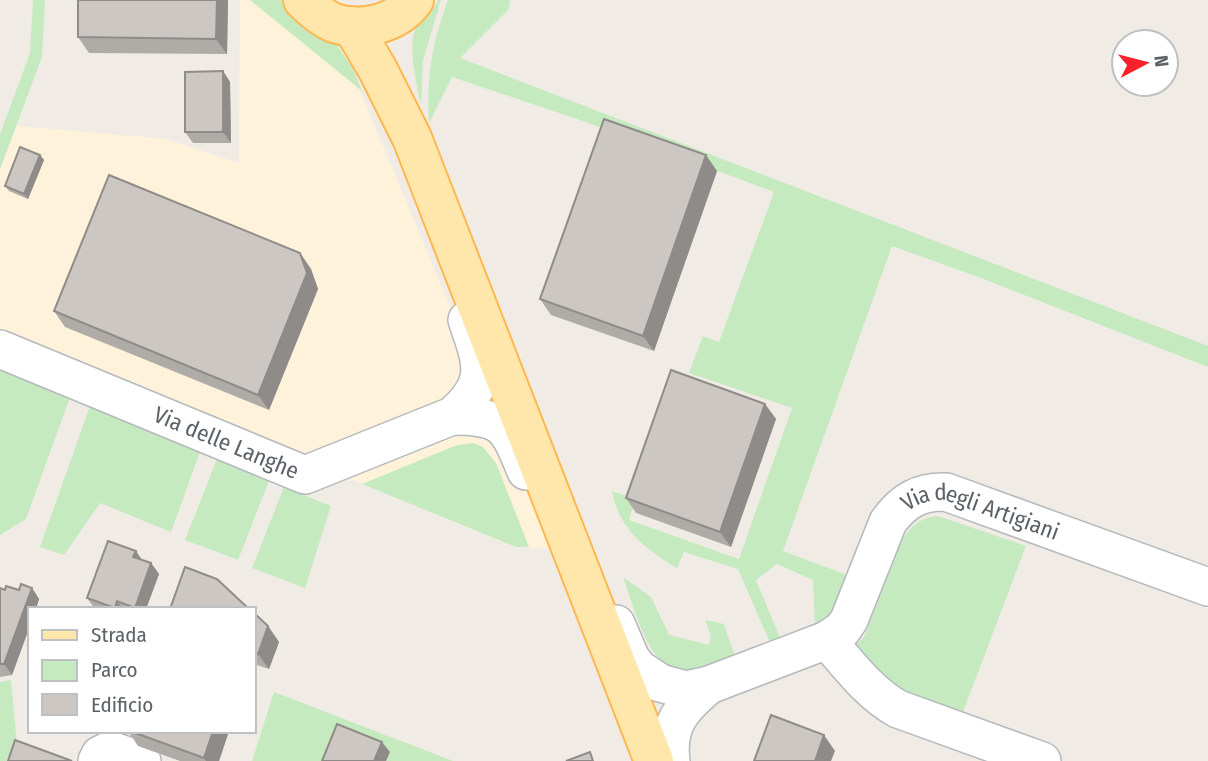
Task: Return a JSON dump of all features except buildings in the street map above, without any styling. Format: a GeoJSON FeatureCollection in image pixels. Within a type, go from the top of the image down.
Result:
{"type":"FeatureCollection","features":[{"type":"Feature","properties":{"kind":"main road"},"geometry":{"type":"LineString","coordinates":[[303,0],[334,23],[352,26],[373,25],[403,9]]}},
{"type":"Feature","properties":{"kind":"main road","name":"Via delle Langhe"},"geometry":{"type":"LineString","coordinates":[[403,9],[400,89],[412,138]]}},
{"type":"Feature","properties":{"kind":"main road","name":"Via delle Langhe"},"geometry":{"type":"LineString","coordinates":[[352,26],[378,70],[412,138],[654,761]]}},
{"type":"Feature","properties":{"kind":"street","name":"Via delle Langhe"},"geometry":{"type":"LineString","coordinates":[[0,349],[303,475],[452,416],[474,395],[480,368],[478,352],[460,302],[458,257]]}},
{"type":"Feature","properties":{"kind":"street","name":"Via delle Langhe"},"geometry":{"type":"LineString","coordinates":[[452,416],[480,417],[503,426],[512,437],[532,484],[544,502],[561,519]]}},
{"type":"Feature","properties":{"kind":"street","name":"Via degli Artigiani"},"geometry":{"type":"LineString","coordinates":[[594,607],[605,611],[614,620],[631,659],[649,677],[672,688],[686,690],[709,685],[827,640],[842,630],[849,620],[888,522],[907,501],[928,492],[946,492],[1208,587]]}},
{"type":"Feature","properties":{"kind":"street"},"geometry":{"type":"LineString","coordinates":[[827,640],[865,683],[898,709],[1042,761]]}},
{"type":"Feature","properties":{"kind":"street","name":"Via degli Artigiani"},"geometry":{"type":"LineString","coordinates":[[671,761],[671,739],[681,711],[709,685]]}},
{"type":"Feature","properties":{"kind":"street"},"geometry":{"type":"LineString","coordinates":[[97,761],[100,755],[110,750],[142,761]]}},
{"type":"Feature","properties":{"kind":"shaded area"},"geometry":{"type":"Polygon","coordinates":[[[240,0],[284,0],[297,17],[337,45],[346,57],[551,549],[516,547],[0,335],[0,169],[17,126],[166,139],[239,163],[240,0]]]}},
{"type":"Feature","properties":{"kind":"green space"},"geometry":{"type":"Polygon","coordinates":[[[33,0],[45,0],[42,57],[0,169],[0,134],[30,53],[33,0]]]}},
{"type":"Feature","properties":{"kind":"green space"},"geometry":{"type":"Polygon","coordinates":[[[250,0],[284,0],[297,17],[337,45],[353,69],[362,91],[250,0]]]}},
{"type":"Feature","properties":{"kind":"green space"},"geometry":{"type":"Polygon","coordinates":[[[438,0],[441,0],[423,60],[421,105],[413,65],[412,43],[417,26],[438,0]]]}},
{"type":"Feature","properties":{"kind":"green space"},"geometry":{"type":"Polygon","coordinates":[[[448,0],[510,0],[509,9],[460,58],[1208,346],[1208,367],[892,246],[783,551],[855,578],[840,613],[815,628],[813,580],[777,564],[756,580],[781,640],[771,645],[738,569],[684,552],[677,568],[635,537],[620,516],[612,491],[636,499],[629,520],[739,559],[792,408],[689,373],[703,336],[719,342],[774,192],[580,120],[452,77],[429,123],[431,61],[448,0]]]}},
{"type":"Feature","properties":{"kind":"green space"},"geometry":{"type":"Polygon","coordinates":[[[0,368],[70,397],[26,519],[0,535],[0,368]]]}},
{"type":"Feature","properties":{"kind":"green space"},"geometry":{"type":"Polygon","coordinates":[[[90,406],[200,452],[171,532],[100,503],[64,555],[40,547],[90,406]]]}},
{"type":"Feature","properties":{"kind":"green space"},"geometry":{"type":"Polygon","coordinates":[[[473,443],[483,447],[496,463],[529,547],[516,547],[362,484],[457,445],[473,443]]]}},
{"type":"Feature","properties":{"kind":"green space"},"geometry":{"type":"Polygon","coordinates":[[[217,459],[269,481],[238,560],[185,540],[217,459]]]}},
{"type":"Feature","properties":{"kind":"green space"},"geometry":{"type":"Polygon","coordinates":[[[284,487],[331,506],[305,588],[252,568],[284,487]]]}},
{"type":"Feature","properties":{"kind":"green space"},"geometry":{"type":"Polygon","coordinates":[[[938,516],[1026,546],[961,717],[894,691],[853,649],[865,635],[902,540],[917,523],[938,516]]]}},
{"type":"Feature","properties":{"kind":"green space"},"geometry":{"type":"Polygon","coordinates":[[[623,577],[651,597],[669,635],[709,645],[711,635],[705,620],[724,624],[735,657],[689,672],[675,670],[663,663],[645,637],[623,577]]]}},
{"type":"Feature","properties":{"kind":"green space"},"geometry":{"type":"Polygon","coordinates":[[[11,680],[17,745],[11,761],[0,761],[0,682],[11,680]]]}},
{"type":"Feature","properties":{"kind":"green space"},"geometry":{"type":"Polygon","coordinates":[[[274,692],[453,761],[252,761],[274,692]]]}}]}
